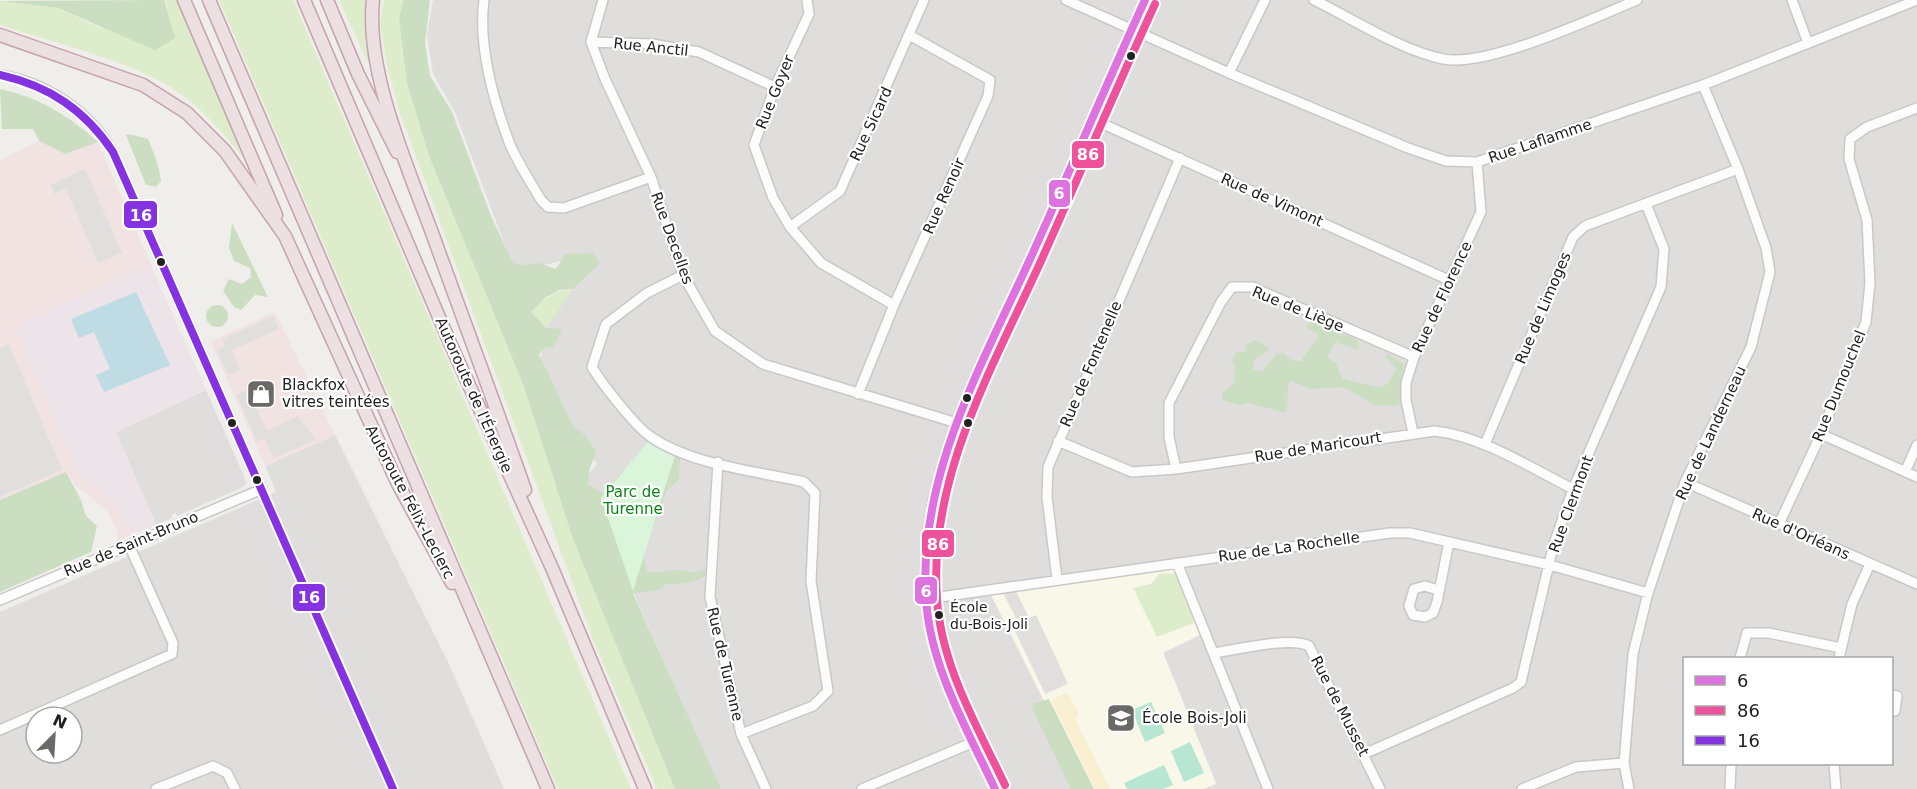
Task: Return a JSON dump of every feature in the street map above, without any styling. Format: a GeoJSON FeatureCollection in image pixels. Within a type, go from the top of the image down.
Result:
{"type":"FeatureCollection","features":[{"type":"Feature","properties":{"kind":"highway"},"geometry":{"type":"LineString","coordinates":[[184,0],[285,236]]}},
{"type":"Feature","properties":{"kind":"highway"},"geometry":{"type":"LineString","coordinates":[[209,0],[548,789]]}},
{"type":"Feature","properties":{"kind":"highway","name":"Autoroute de l'Énergie"},"geometry":{"type":"LineString","coordinates":[[304,0],[450,343],[552,568],[645,789]]}},
{"type":"Feature","properties":{"kind":"highway"},"geometry":{"type":"LineString","coordinates":[[327,0],[358,74],[418,196]]}},
{"type":"Feature","properties":{"kind":"highway"},"geometry":{"type":"LineString","coordinates":[[373,0],[372,35],[377,66],[418,196],[552,568]]}},
{"type":"Feature","properties":{"kind":"highway","name":"Autoroute Félix-Leclerc"},"geometry":{"type":"LineString","coordinates":[[0,35],[121,75],[179,107],[225,150],[285,236],[339,360],[409,507],[482,636]]}},
{"type":"Feature","properties":{"kind":"street"},"geometry":{"type":"LineString","coordinates":[[484,0],[481,25],[492,81],[509,143],[541,200],[548,207],[564,208],[651,177]]}},
{"type":"Feature","properties":{"kind":"street"},"geometry":{"type":"LineString","coordinates":[[591,42],[603,0]]}},
{"type":"Feature","properties":{"kind":"street","name":"Rue Goyer"},"geometry":{"type":"LineString","coordinates":[[807,0],[809,14],[775,87],[754,145],[772,198],[790,227],[821,263],[894,305]]}},
{"type":"Feature","properties":{"kind":"street","name":"Rue Sicard"},"geometry":{"type":"LineString","coordinates":[[790,227],[840,191],[911,36],[924,0]]}},
{"type":"Feature","properties":{"kind":"street","name":"Rue Laflamme"},"geometry":{"type":"LineString","coordinates":[[1066,0],[1229,73],[1408,148],[1446,161],[1477,162],[1703,85],[1917,0]]}},
{"type":"Feature","properties":{"kind":"street"},"geometry":{"type":"LineString","coordinates":[[995,789],[942,673],[926,599],[925,545],[932,497],[957,423],[1145,0]]}},
{"type":"Feature","properties":{"kind":"street"},"geometry":{"type":"LineString","coordinates":[[1229,73],[1265,0]]}},
{"type":"Feature","properties":{"kind":"street"},"geometry":{"type":"LineString","coordinates":[[1314,0],[1404,45],[1442,58],[1470,61],[1565,30],[1637,0]]}},
{"type":"Feature","properties":{"kind":"street"},"geometry":{"type":"LineString","coordinates":[[1792,0],[1808,43]]}},
{"type":"Feature","properties":{"kind":"street","name":"Rue Renoir"},"geometry":{"type":"LineString","coordinates":[[858,394],[894,305],[988,96],[990,80],[911,36]]}},
{"type":"Feature","properties":{"kind":"street","name":"Rue Decelles"},"geometry":{"type":"LineString","coordinates":[[591,42],[605,79],[651,177],[683,275],[715,331],[763,364],[957,423]]}},
{"type":"Feature","properties":{"kind":"street","name":"Rue Anctil"},"geometry":{"type":"LineString","coordinates":[[591,42],[652,44],[699,52],[775,87]]}},
{"type":"Feature","properties":{"kind":"street"},"geometry":{"type":"LineString","coordinates":[[0,75],[33,84],[65,101],[91,122],[108,143],[132,191],[393,789]]}},
{"type":"Feature","properties":{"kind":"street","name":"Rue de Landerneau"},"geometry":{"type":"LineString","coordinates":[[1629,789],[1624,763],[1633,654],[1648,593],[1685,482],[1751,347],[1770,272],[1766,248],[1738,169],[1703,85]]}},
{"type":"Feature","properties":{"kind":"street","name":"Rue Dumouchel"},"geometry":{"type":"LineString","coordinates":[[1779,524],[1821,434],[1866,322],[1869,293],[1867,220],[1849,159],[1850,139],[1867,127],[1917,108]]}},
{"type":"Feature","properties":{"kind":"street","name":"Rue de Vimont"},"geometry":{"type":"LineString","coordinates":[[1092,118],[1451,280]]}},
{"type":"Feature","properties":{"kind":"street","name":"Rue de Fontenelle"},"geometry":{"type":"LineString","coordinates":[[1057,579],[1047,497],[1048,467],[1180,158]]}},
{"type":"Feature","properties":{"kind":"street","name":"Rue de Florence"},"geometry":{"type":"LineString","coordinates":[[1413,433],[1406,400],[1406,383],[1414,357],[1481,212],[1477,162]]}},
{"type":"Feature","properties":{"kind":"street","name":"Rue de Limoges"},"geometry":{"type":"LineString","coordinates":[[1485,444],[1573,237],[1585,226],[1738,169]]}},
{"type":"Feature","properties":{"kind":"street","name":"Rue Clermont"},"geometry":{"type":"LineString","coordinates":[[1365,754],[1513,688],[1521,681],[1553,547],[1573,489],[1661,287],[1664,249],[1646,204]]}},
{"type":"Feature","properties":{"kind":"street"},"geometry":{"type":"LineString","coordinates":[[683,275],[647,292],[606,324],[592,367],[599,380],[650,436],[697,459],[804,482],[815,493],[811,581],[828,691],[813,706],[741,734]]}},
{"type":"Feature","properties":{"kind":"street","name":"Rue de Liège"},"geometry":{"type":"LineString","coordinates":[[1176,469],[1169,437],[1169,403],[1221,302],[1232,287],[1252,288],[1414,357]]}},
{"type":"Feature","properties":{"kind":"street","name":"Rue de Maricourt"},"geometry":{"type":"LineString","coordinates":[[1058,441],[1132,472],[1176,469],[1434,431],[1460,434],[1485,444],[1573,489]]}},
{"type":"Feature","properties":{"kind":"street"},"geometry":{"type":"LineString","coordinates":[[1821,434],[1917,477]]}},
{"type":"Feature","properties":{"kind":"street"},"geometry":{"type":"LineString","coordinates":[[1905,472],[1917,445]]}},
{"type":"Feature","properties":{"kind":"street","name":"Rue de Turenne"},"geometry":{"type":"LineString","coordinates":[[718,462],[710,597],[741,734],[766,789]]}},
{"type":"Feature","properties":{"kind":"street","name":"Rue d'Orléans"},"geometry":{"type":"LineString","coordinates":[[1685,482],[1917,584]]}},
{"type":"Feature","properties":{"kind":"street","name":"Rue de Saint-Bruno"},"geometry":{"type":"LineString","coordinates":[[0,600],[262,489]]}},
{"type":"Feature","properties":{"kind":"street","name":"Rue de La Rochelle"},"geometry":{"type":"LineString","coordinates":[[926,599],[1390,533],[1410,533],[1550,565],[1648,593]]}},
{"type":"Feature","properties":{"kind":"street"},"geometry":{"type":"LineString","coordinates":[[1438,590],[1449,542]]}},
{"type":"Feature","properties":{"kind":"street"},"geometry":{"type":"LineString","coordinates":[[0,730],[172,654],[173,643],[129,545]]}},
{"type":"Feature","properties":{"kind":"street"},"geometry":{"type":"LineString","coordinates":[[1177,563],[1268,789]]}},
{"type":"Feature","properties":{"kind":"street"},"geometry":{"type":"LineString","coordinates":[[1839,657],[1852,604],[1870,564]]}},
{"type":"Feature","properties":{"kind":"street"},"geometry":{"type":"LineString","coordinates":[[1740,657],[1747,633],[1769,633],[1841,648]]}},
{"type":"Feature","properties":{"kind":"street","name":"Rue de Musset"},"geometry":{"type":"LineString","coordinates":[[1214,653],[1298,642],[1309,646],[1365,754],[1380,789]]}},
{"type":"Feature","properties":{"kind":"street"},"geometry":{"type":"LineString","coordinates":[[1893,695],[1897,696],[1895,711],[1893,710]]}},
{"type":"Feature","properties":{"kind":"street"},"geometry":{"type":"LineString","coordinates":[[862,789],[875,786],[974,742]]}},
{"type":"Feature","properties":{"kind":"street"},"geometry":{"type":"LineString","coordinates":[[1522,789],[1576,767],[1624,763]]}},
{"type":"Feature","properties":{"kind":"street"},"geometry":{"type":"LineString","coordinates":[[1730,789],[1731,765]]}},
{"type":"Feature","properties":{"kind":"street"},"geometry":{"type":"LineString","coordinates":[[1834,765],[1836,789]]}},
{"type":"Feature","properties":{"kind":"street"},"geometry":{"type":"LineString","coordinates":[[156,789],[213,766],[227,773],[236,789]]}},
{"type":"Feature","properties":{"kind":"shaded area"},"geometry":{"type":"Polygon","coordinates":[[[433,0],[1917,0],[1917,789],[1203,789],[1216,783],[1163,652],[1177,563],[1088,789],[720,789],[633,591],[652,437],[601,498],[583,480],[597,464],[572,430],[540,363],[546,328],[568,294],[600,264],[594,253],[515,272],[455,112],[433,74],[427,34],[433,0]]]}},
{"type":"Feature","properties":{"kind":"shaded area"},"geometry":{"type":"Polygon","coordinates":[[[39,141],[65,154],[98,142],[151,265],[24,321],[17,331],[75,466],[83,477],[113,500],[128,529],[136,533],[116,541],[118,534],[108,512],[75,485],[66,472],[0,500],[0,160],[39,141]]]}},
{"type":"Feature","properties":{"kind":"shaded area"},"geometry":{"type":"Polygon","coordinates":[[[85,169],[122,253],[98,263],[66,189],[54,194],[50,185],[85,169]]]}},
{"type":"Feature","properties":{"kind":"shaded area"},"geometry":{"type":"Polygon","coordinates":[[[151,265],[206,390],[116,432],[156,525],[136,533],[128,529],[113,500],[83,477],[75,466],[17,331],[24,321],[151,265]]]}},
{"type":"Feature","properties":{"kind":"shaded area"},"geometry":{"type":"Polygon","coordinates":[[[275,312],[335,435],[265,466],[210,341],[275,312]]]}},
{"type":"Feature","properties":{"kind":"shaded area"},"geometry":{"type":"Polygon","coordinates":[[[273,316],[279,329],[232,350],[240,370],[228,375],[217,350],[225,346],[222,339],[273,316]]]}},
{"type":"Feature","properties":{"kind":"shaded area"},"geometry":{"type":"Polygon","coordinates":[[[9,344],[62,470],[0,497],[0,348],[9,344]]]}},
{"type":"Feature","properties":{"kind":"shaded area"},"geometry":{"type":"Polygon","coordinates":[[[248,389],[267,431],[298,416],[316,440],[274,458],[265,439],[257,442],[237,395],[248,389]]]}},
{"type":"Feature","properties":{"kind":"shaded area"},"geometry":{"type":"Polygon","coordinates":[[[206,390],[247,483],[243,487],[177,516],[176,513],[171,515],[172,518],[156,525],[116,432],[206,390]]]}},
{"type":"Feature","properties":{"kind":"shaded area"},"geometry":{"type":"Polygon","coordinates":[[[335,435],[450,666],[504,789],[0,789],[0,612],[276,492],[265,466],[335,435]]]}},
{"type":"Feature","properties":{"kind":"shaded area","name":"École Bois-Joli"},"geometry":{"type":"Polygon","coordinates":[[[1177,563],[1202,634],[1163,653],[1216,784],[1203,789],[1088,789],[988,589],[1177,563]]]}},
{"type":"Feature","properties":{"kind":"shaded area"},"geometry":{"type":"Polygon","coordinates":[[[1013,585],[1029,618],[1036,615],[1068,684],[1045,694],[1012,625],[1018,622],[1000,587],[1013,585]]]}},
{"type":"Feature","properties":{"kind":"green space"},"geometry":{"type":"Polygon","coordinates":[[[164,0],[177,0],[244,154],[241,155],[191,102],[154,78],[89,52],[0,25],[0,1],[57,8],[99,27],[168,7],[164,0]]]}},
{"type":"Feature","properties":{"kind":"green space"},"geometry":{"type":"Polygon","coordinates":[[[164,0],[175,38],[155,50],[58,8],[0,1],[164,0]]]}},
{"type":"Feature","properties":{"kind":"green space"},"geometry":{"type":"Polygon","coordinates":[[[219,0],[293,0],[631,789],[558,789],[219,0]]]}},
{"type":"Feature","properties":{"kind":"green space"},"geometry":{"type":"Polygon","coordinates":[[[339,0],[367,0],[365,33],[370,62],[368,63],[339,0]]]}},
{"type":"Feature","properties":{"kind":"green space"},"geometry":{"type":"Polygon","coordinates":[[[384,0],[403,0],[399,19],[407,83],[429,156],[523,384],[573,539],[675,789],[657,789],[594,642],[400,113],[387,65],[380,23],[384,0]]]}},
{"type":"Feature","properties":{"kind":"green space"},"geometry":{"type":"Polygon","coordinates":[[[403,0],[430,0],[425,44],[430,76],[452,112],[491,216],[513,263],[522,265],[539,263],[556,269],[565,254],[594,253],[600,264],[573,289],[559,290],[546,297],[531,312],[546,328],[562,329],[554,347],[546,347],[539,354],[573,426],[586,436],[596,451],[589,471],[588,485],[604,493],[646,445],[656,445],[680,458],[679,480],[667,490],[643,554],[647,571],[704,570],[708,573],[694,581],[666,584],[660,590],[633,593],[721,789],[675,789],[573,539],[523,384],[429,156],[407,83],[399,19],[403,0]]]}},
{"type":"Feature","properties":{"kind":"green space"},"geometry":{"type":"Polygon","coordinates":[[[0,89],[28,97],[53,109],[98,142],[65,154],[39,141],[33,129],[2,129],[0,89]]]}},
{"type":"Feature","properties":{"kind":"green space"},"geometry":{"type":"Polygon","coordinates":[[[126,135],[148,139],[161,181],[156,187],[146,185],[126,135]]]}},
{"type":"Feature","properties":{"kind":"green space"},"geometry":{"type":"Polygon","coordinates":[[[232,223],[268,297],[255,295],[241,310],[234,307],[223,291],[229,279],[242,284],[251,277],[250,268],[234,261],[229,248],[232,223]]]}},
{"type":"Feature","properties":{"kind":"green space"},"geometry":{"type":"Polygon","coordinates":[[[573,289],[546,328],[531,312],[550,296],[560,291],[573,289]]]}},
{"type":"Feature","properties":{"kind":"green space"},"geometry":{"type":"Polygon","coordinates":[[[217,305],[225,308],[228,316],[225,324],[217,327],[209,324],[206,316],[209,308],[217,305]]]}},
{"type":"Feature","properties":{"kind":"green space"},"geometry":{"type":"Polygon","coordinates":[[[1310,321],[1358,340],[1359,350],[1335,342],[1327,357],[1336,363],[1342,379],[1378,387],[1386,385],[1397,369],[1385,357],[1388,354],[1404,365],[1400,385],[1400,404],[1396,406],[1375,405],[1343,387],[1312,389],[1290,381],[1286,413],[1248,403],[1241,405],[1222,400],[1222,394],[1234,383],[1235,368],[1232,360],[1237,352],[1245,352],[1246,344],[1255,340],[1270,349],[1254,360],[1253,370],[1262,371],[1277,353],[1284,353],[1291,360],[1301,362],[1319,334],[1306,328],[1310,321]]]}},
{"type":"Feature","properties":{"kind":"green space","name":"Parc de Turenne"},"geometry":{"type":"Polygon","coordinates":[[[652,437],[677,449],[633,591],[601,498],[652,437]]]}},
{"type":"Feature","properties":{"kind":"green space"},"geometry":{"type":"Polygon","coordinates":[[[66,472],[81,500],[86,516],[97,526],[91,552],[0,592],[0,500],[66,472]]]}},
{"type":"Feature","properties":{"kind":"green space"},"geometry":{"type":"Polygon","coordinates":[[[1177,573],[1194,623],[1157,637],[1133,588],[1151,584],[1159,574],[1177,573]]]}},
{"type":"Feature","properties":{"kind":"green space"},"geometry":{"type":"Polygon","coordinates":[[[1049,699],[1094,789],[1071,789],[1033,710],[1032,704],[1049,699]]]}},
{"type":"Feature","properties":{"kind":"green space"},"geometry":{"type":"Polygon","coordinates":[[[1151,702],[1165,733],[1145,742],[1132,710],[1151,702]]]}},
{"type":"Feature","properties":{"kind":"green space"},"geometry":{"type":"Polygon","coordinates":[[[1190,742],[1204,773],[1184,782],[1171,751],[1190,742]]]}},
{"type":"Feature","properties":{"kind":"green space"},"geometry":{"type":"Polygon","coordinates":[[[1164,765],[1173,785],[1163,789],[1127,789],[1124,783],[1164,765]]]}},
{"type":"Feature","properties":{"kind":"sand"},"geometry":{"type":"Polygon","coordinates":[[[1068,693],[1079,714],[1075,719],[1110,789],[1095,789],[1051,700],[1068,693]]]}},
{"type":"Feature","properties":{"kind":"water"},"geometry":{"type":"Polygon","coordinates":[[[136,292],[170,365],[104,392],[96,375],[110,369],[94,332],[79,338],[71,319],[136,292]]]}},
{"type":"Feature","properties":{"kind":"transit line","name":"6"},"geometry":{"type":"LineString","coordinates":[[995,789],[942,673],[929,624],[926,599],[926,553],[932,508],[957,422],[974,380],[1145,0]]}},
{"type":"Feature","properties":{"kind":"transit line","name":"86"},"geometry":{"type":"LineString","coordinates":[[1005,785],[972,718],[945,648],[937,599],[937,554],[943,510],[953,466],[985,382],[1155,4]]}},
{"type":"Feature","properties":{"kind":"transit line","name":"16"},"geometry":{"type":"LineString","coordinates":[[0,75],[34,86],[64,102],[90,124],[113,152],[393,789]]}},
{"type":"Feature","properties":{"kind":"place","name":"Blackfox vitres teintées"},"geometry":{"type":"Point","coordinates":[261,394]}},
{"type":"Feature","properties":{"kind":"place","name":"École du-Bois-Joli"},"geometry":{"type":"Point","coordinates":[939,615]}},
{"type":"Feature","properties":{"kind":"place","name":"École Bois-Joli"},"geometry":{"type":"Point","coordinates":[1121,718]}}]}
